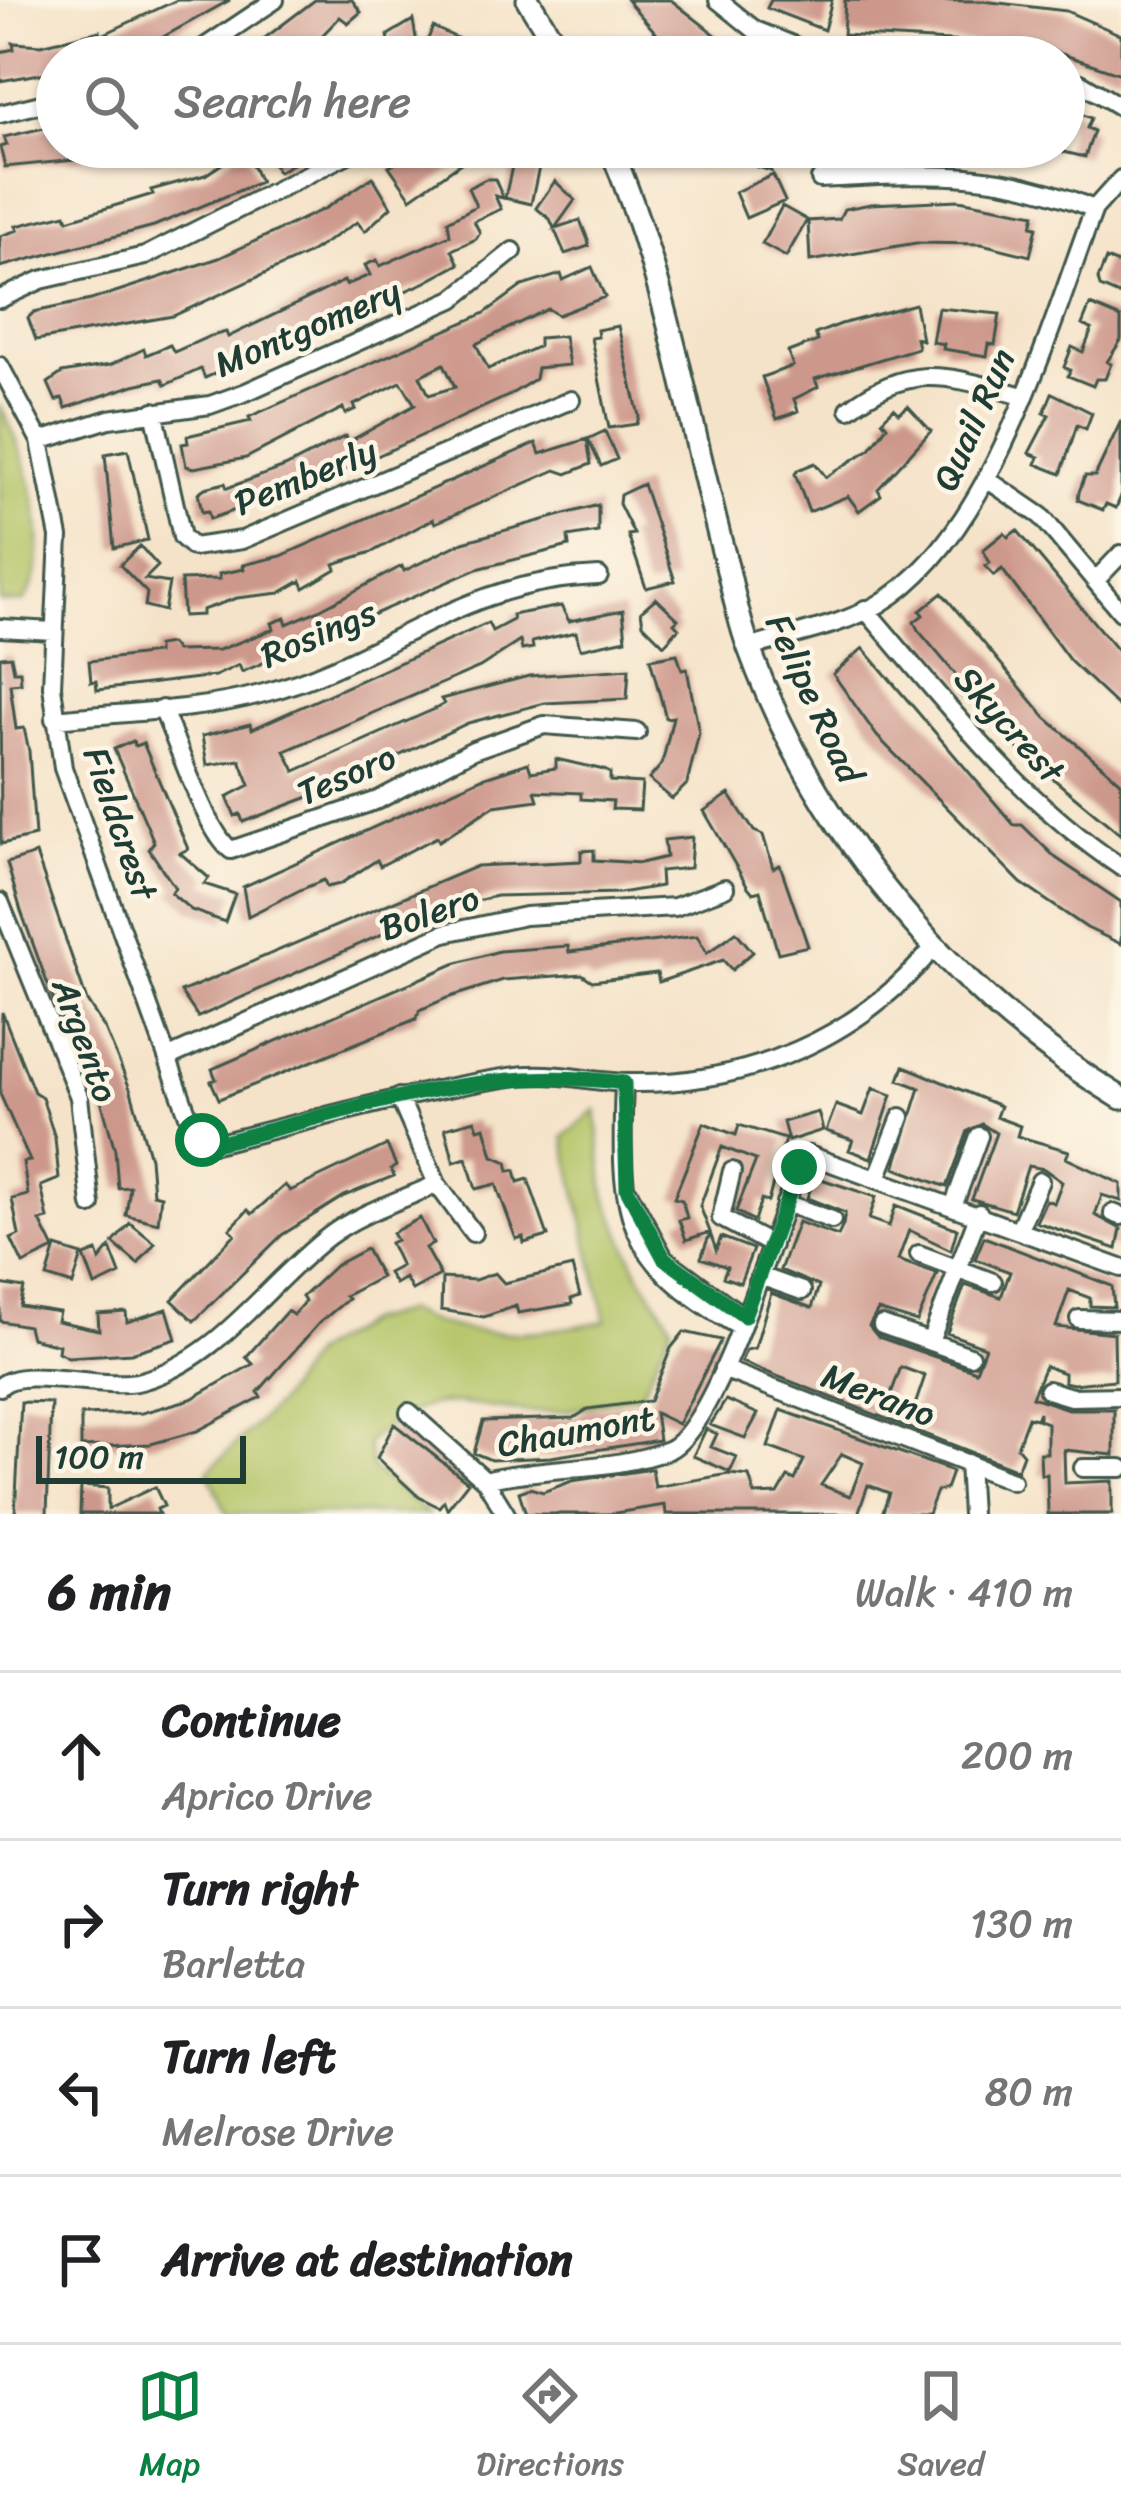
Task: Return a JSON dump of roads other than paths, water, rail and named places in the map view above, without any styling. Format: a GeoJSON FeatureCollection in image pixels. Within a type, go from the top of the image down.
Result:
{"type":"FeatureCollection","features":[{"type":"Feature","properties":{"kind":"main road"},"geometry":{"type":"LineString","coordinates":[[528,0],[550,36]]}},
{"type":"Feature","properties":{"kind":"main road","name":"Felipe Road"},"geometry":{"type":"LineString","coordinates":[[617,168],[657,280],[749,648],[795,746],[869,871],[935,946],[1018,1025],[1121,1098]]}},
{"type":"Feature","properties":{"kind":"street"},"geometry":{"type":"LineString","coordinates":[[229,36],[275,0]]}},
{"type":"Feature","properties":{"kind":"street"},"geometry":{"type":"LineString","coordinates":[[718,0],[770,36]]}},
{"type":"Feature","properties":{"kind":"street"},"geometry":{"type":"LineString","coordinates":[[1085,85],[1121,107]]}},
{"type":"Feature","properties":{"kind":"street"},"geometry":{"type":"LineString","coordinates":[[0,113],[36,105]]}},
{"type":"Feature","properties":{"kind":"street"},"geometry":{"type":"LineString","coordinates":[[0,299],[41,280],[145,256],[320,168]]}},
{"type":"Feature","properties":{"kind":"street"},"geometry":{"type":"LineString","coordinates":[[820,179],[995,177],[1039,187],[1094,209]]}},
{"type":"Feature","properties":{"kind":"street","name":"Quail Run"},"geometry":{"type":"LineString","coordinates":[[749,648],[879,604],[955,535],[988,480],[1094,209],[1121,179]]}},
{"type":"Feature","properties":{"kind":"street","name":"Montgomery"},"geometry":{"type":"LineString","coordinates":[[40,441],[154,411],[210,405],[453,299],[513,251]]}},
{"type":"Feature","properties":{"kind":"street","name":"Fieldcrest"},"geometry":{"type":"LineString","coordinates":[[0,366],[40,441],[58,537],[54,719],[63,768],[194,1132],[215,1144],[399,1097]]}},
{"type":"Feature","properties":{"kind":"street"},"geometry":{"type":"LineString","coordinates":[[849,409],[880,385],[934,373],[1023,396]]}},
{"type":"Feature","properties":{"kind":"street","name":"Pemberly"},"geometry":{"type":"LineString","coordinates":[[154,411],[182,537],[193,547],[242,539],[571,400]]}},
{"type":"Feature","properties":{"kind":"street"},"geometry":{"type":"LineString","coordinates":[[988,480],[1041,516],[1121,612]]}},
{"type":"Feature","properties":{"kind":"street"},"geometry":{"type":"LineString","coordinates":[[1096,580],[1121,554]]}},
{"type":"Feature","properties":{"kind":"street","name":"Rosings"},"geometry":{"type":"LineString","coordinates":[[54,719],[264,693],[484,594],[547,577],[599,576]]}},
{"type":"Feature","properties":{"kind":"street","name":"Skycrest"},"geometry":{"type":"LineString","coordinates":[[865,609],[995,763],[1038,806],[1121,867]]}},
{"type":"Feature","properties":{"kind":"street"},"geometry":{"type":"LineString","coordinates":[[0,628],[53,631]]}},
{"type":"Feature","properties":{"kind":"street","name":"Tesoro"},"geometry":{"type":"LineString","coordinates":[[162,709],[208,814],[231,850],[378,800],[473,750],[544,725],[637,732]]}},
{"type":"Feature","properties":{"kind":"street","name":"Bolero"},"geometry":{"type":"LineString","coordinates":[[169,1057],[445,933],[524,916],[675,907],[725,888]]}},
{"type":"Feature","properties":{"kind":"street","name":"Argento"},"geometry":{"type":"LineString","coordinates":[[0,902],[79,1097],[91,1205]]}},
{"type":"Feature","properties":{"kind":"street"},"geometry":{"type":"LineString","coordinates":[[473,1234],[437,1184],[399,1097],[515,1076],[559,1074],[624,1083],[724,1076],[774,1062],[831,1036],[885,997],[935,946]]}},
{"type":"Feature","properties":{"kind":"street"},"geometry":{"type":"LineString","coordinates":[[624,1083],[627,1189],[660,1262],[742,1322]]}},
{"type":"Feature","properties":{"kind":"street"},"geometry":{"type":"LineString","coordinates":[[901,1117],[878,1176],[1121,1268]]}},
{"type":"Feature","properties":{"kind":"street"},"geometry":{"type":"LineString","coordinates":[[954,1204],[980,1136]]}},
{"type":"Feature","properties":{"kind":"street","name":"Chaumont"},"geometry":{"type":"LineString","coordinates":[[485,1480],[676,1447],[703,1412],[723,1369],[784,1203],[809,1155],[878,1176]]}},
{"type":"Feature","properties":{"kind":"street"},"geometry":{"type":"LineString","coordinates":[[733,1171],[721,1218],[772,1245]]}},
{"type":"Feature","properties":{"kind":"street"},"geometry":{"type":"LineString","coordinates":[[1018,1229],[1040,1181]]}},
{"type":"Feature","properties":{"kind":"street"},"geometry":{"type":"LineString","coordinates":[[0,1387],[11,1376],[26,1375],[102,1386],[139,1382],[192,1361],[269,1285],[334,1232],[437,1184]]}},
{"type":"Feature","properties":{"kind":"street"},"geometry":{"type":"LineString","coordinates":[[784,1203],[832,1220]]}},
{"type":"Feature","properties":{"kind":"street"},"geometry":{"type":"LineString","coordinates":[[930,1342],[979,1214]]}},
{"type":"Feature","properties":{"kind":"street"},"geometry":{"type":"LineString","coordinates":[[919,1254],[993,1282]]}},
{"type":"Feature","properties":{"kind":"street"},"geometry":{"type":"LineString","coordinates":[[760,1276],[802,1291]]}},
{"type":"Feature","properties":{"kind":"street"},"geometry":{"type":"LineString","coordinates":[[1078,1319],[1121,1320]]}},
{"type":"Feature","properties":{"kind":"street"},"geometry":{"type":"LineString","coordinates":[[882,1325],[970,1356]]}},
{"type":"Feature","properties":{"kind":"street","name":"Merano"},"geometry":{"type":"LineString","coordinates":[[723,1369],[1012,1481]]}},
{"type":"Feature","properties":{"kind":"street"},"geometry":{"type":"LineString","coordinates":[[1048,1390],[1071,1397],[1121,1396]]}},
{"type":"Feature","properties":{"kind":"street"},"geometry":{"type":"LineString","coordinates":[[410,1412],[485,1480],[506,1514]]}},
{"type":"Feature","properties":{"kind":"street"},"geometry":{"type":"LineString","coordinates":[[968,1463],[971,1514]]}},
{"type":"Feature","properties":{"kind":"street"},"geometry":{"type":"LineString","coordinates":[[1083,1468],[1121,1468]]}}]}
